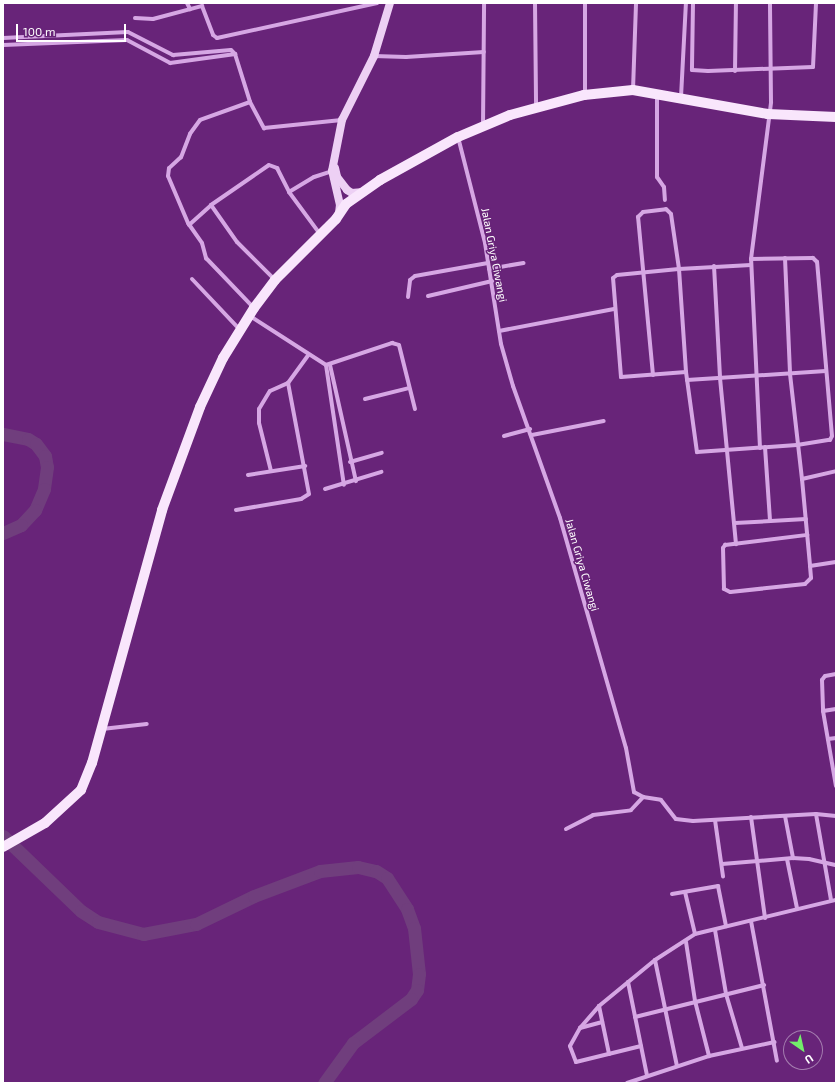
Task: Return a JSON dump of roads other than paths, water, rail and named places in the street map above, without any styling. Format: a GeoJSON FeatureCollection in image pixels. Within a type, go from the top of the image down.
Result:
{"type":"FeatureCollection","features":[{"type":"Feature","properties":{"kind":"main road"},"geometry":{"type":"LineString","coordinates":[[3,847],[45,823],[81,790],[101,729],[144,568],[173,477],[200,407],[240,330],[275,280],[336,219],[346,204],[380,180],[458,137],[510,115],[584,95],[633,90],[682,97],[768,114],[836,117]]}},
{"type":"Feature","properties":{"kind":"street"},"geometry":{"type":"LineString","coordinates":[[187,3],[190,9]]}},
{"type":"Feature","properties":{"kind":"street"},"geometry":{"type":"LineString","coordinates":[[135,18],[153,19],[203,6],[213,35],[217,38],[377,3]]}},
{"type":"Feature","properties":{"kind":"street"},"geometry":{"type":"LineString","coordinates":[[336,219],[340,205],[333,159],[342,120],[374,56],[390,3]]}},
{"type":"Feature","properties":{"kind":"street"},"geometry":{"type":"LineString","coordinates":[[483,126],[484,3]]}},
{"type":"Feature","properties":{"kind":"street"},"geometry":{"type":"LineString","coordinates":[[535,3],[536,109]]}},
{"type":"Feature","properties":{"kind":"street"},"geometry":{"type":"LineString","coordinates":[[584,95],[585,3]]}},
{"type":"Feature","properties":{"kind":"street"},"geometry":{"type":"LineString","coordinates":[[633,90],[636,3]]}},
{"type":"Feature","properties":{"kind":"street"},"geometry":{"type":"LineString","coordinates":[[682,97],[686,3]]}},
{"type":"Feature","properties":{"kind":"street"},"geometry":{"type":"LineString","coordinates":[[693,3],[692,70],[735,71],[813,67],[816,3]]}},
{"type":"Feature","properties":{"kind":"street"},"geometry":{"type":"LineString","coordinates":[[735,71],[736,3]]}},
{"type":"Feature","properties":{"kind":"street"},"geometry":{"type":"LineString","coordinates":[[770,3],[771,69],[768,114],[750,259],[755,376],[770,521]]}},
{"type":"Feature","properties":{"kind":"street"},"geometry":{"type":"LineString","coordinates":[[3,38],[128,32],[163,52],[173,55],[224,49],[231,50],[235,54],[250,102],[262,127],[267,129],[342,120]]}},
{"type":"Feature","properties":{"kind":"street"},"geometry":{"type":"LineString","coordinates":[[3,45],[126,40],[170,63],[235,54]]}},
{"type":"Feature","properties":{"kind":"street"},"geometry":{"type":"LineString","coordinates":[[374,56],[406,57],[484,52]]}},
{"type":"Feature","properties":{"kind":"street"},"geometry":{"type":"LineString","coordinates":[[170,63],[173,55]]}},
{"type":"Feature","properties":{"kind":"street"},"geometry":{"type":"LineString","coordinates":[[657,94],[657,177],[664,187],[666,200]]}},
{"type":"Feature","properties":{"kind":"street"},"geometry":{"type":"LineString","coordinates":[[250,102],[200,120],[190,134],[181,157],[168,170],[168,176],[189,225],[202,243],[206,258],[252,312],[308,355],[328,365],[395,343],[399,345],[415,409]]}},
{"type":"Feature","properties":{"kind":"street","name":"Jalan Griya Ciwangi"},"geometry":{"type":"LineString","coordinates":[[458,137],[492,281],[499,331],[513,386],[530,429],[560,518],[626,748],[634,792],[643,797]]}},
{"type":"Feature","properties":{"kind":"street"},"geometry":{"type":"LineString","coordinates":[[189,225],[211,206],[269,165],[277,168],[289,192],[320,235]]}},
{"type":"Feature","properties":{"kind":"street"},"geometry":{"type":"LineString","coordinates":[[334,171],[341,183],[350,192],[364,192]]}},
{"type":"Feature","properties":{"kind":"street"},"geometry":{"type":"LineString","coordinates":[[289,192],[314,177],[334,171]]}},
{"type":"Feature","properties":{"kind":"street"},"geometry":{"type":"LineString","coordinates":[[211,206],[237,242],[275,280]]}},
{"type":"Feature","properties":{"kind":"street"},"geometry":{"type":"LineString","coordinates":[[653,375],[645,272],[638,217],[643,212],[666,210],[671,214],[679,269],[686,372],[695,450],[700,453],[797,445],[826,442],[832,436],[817,262],[813,258],[750,259]]}},
{"type":"Feature","properties":{"kind":"street"},"geometry":{"type":"LineString","coordinates":[[785,258],[790,374],[802,479],[811,578],[805,584],[728,592],[724,589],[723,548],[725,545],[807,535]]}},
{"type":"Feature","properties":{"kind":"street"},"geometry":{"type":"LineString","coordinates":[[408,297],[410,280],[415,276],[488,263]]}},
{"type":"Feature","properties":{"kind":"street"},"geometry":{"type":"LineString","coordinates":[[489,269],[523,263]]}},
{"type":"Feature","properties":{"kind":"street"},"geometry":{"type":"LineString","coordinates":[[686,372],[624,378],[620,376],[612,278],[617,275],[645,272],[714,266],[751,265]]}},
{"type":"Feature","properties":{"kind":"street"},"geometry":{"type":"LineString","coordinates":[[714,266],[720,378],[736,544]]}},
{"type":"Feature","properties":{"kind":"street"},"geometry":{"type":"LineString","coordinates":[[192,279],[240,330]]}},
{"type":"Feature","properties":{"kind":"street"},"geometry":{"type":"LineString","coordinates":[[428,296],[492,281]]}},
{"type":"Feature","properties":{"kind":"street"},"geometry":{"type":"LineString","coordinates":[[499,331],[614,309]]}},
{"type":"Feature","properties":{"kind":"street"},"geometry":{"type":"LineString","coordinates":[[271,471],[259,424],[259,409],[270,391],[288,383],[308,355]]}},
{"type":"Feature","properties":{"kind":"street"},"geometry":{"type":"LineString","coordinates":[[328,365],[350,462],[356,481]]}},
{"type":"Feature","properties":{"kind":"street"},"geometry":{"type":"LineString","coordinates":[[328,365],[344,485]]}},
{"type":"Feature","properties":{"kind":"street"},"geometry":{"type":"LineString","coordinates":[[688,380],[826,371]]}},
{"type":"Feature","properties":{"kind":"street"},"geometry":{"type":"LineString","coordinates":[[236,510],[306,498],[309,489],[288,383]]}},
{"type":"Feature","properties":{"kind":"street"},"geometry":{"type":"LineString","coordinates":[[365,399],[409,388]]}},
{"type":"Feature","properties":{"kind":"street"},"geometry":{"type":"LineString","coordinates":[[532,435],[604,421]]}},
{"type":"Feature","properties":{"kind":"street"},"geometry":{"type":"LineString","coordinates":[[504,436],[530,429]]}},
{"type":"Feature","properties":{"kind":"street"},"geometry":{"type":"LineString","coordinates":[[350,462],[382,453]]}},
{"type":"Feature","properties":{"kind":"street"},"geometry":{"type":"LineString","coordinates":[[248,475],[304,466]]}},
{"type":"Feature","properties":{"kind":"street"},"geometry":{"type":"LineString","coordinates":[[802,479],[836,471]]}},
{"type":"Feature","properties":{"kind":"street"},"geometry":{"type":"LineString","coordinates":[[325,489],[344,485],[381,472]]}},
{"type":"Feature","properties":{"kind":"street"},"geometry":{"type":"LineString","coordinates":[[735,523],[806,519]]}},
{"type":"Feature","properties":{"kind":"street"},"geometry":{"type":"LineString","coordinates":[[810,566],[836,562]]}},
{"type":"Feature","properties":{"kind":"street"},"geometry":{"type":"LineString","coordinates":[[836,674],[828,674],[823,678],[823,710],[836,786]]}},
{"type":"Feature","properties":{"kind":"street"},"geometry":{"type":"LineString","coordinates":[[823,710],[836,709]]}},
{"type":"Feature","properties":{"kind":"street"},"geometry":{"type":"LineString","coordinates":[[101,729],[147,724]]}},
{"type":"Feature","properties":{"kind":"street"},"geometry":{"type":"LineString","coordinates":[[828,739],[836,738]]}},
{"type":"Feature","properties":{"kind":"street"},"geometry":{"type":"LineString","coordinates":[[566,829],[593,815],[631,810],[643,797],[661,800],[676,819],[715,820],[816,814],[836,816]]}},
{"type":"Feature","properties":{"kind":"street"},"geometry":{"type":"LineString","coordinates":[[641,1046],[576,1062],[570,1046],[580,1028],[599,1006],[656,960],[686,942],[695,934],[834,900],[824,862],[816,814]]}},
{"type":"Feature","properties":{"kind":"street"},"geometry":{"type":"LineString","coordinates":[[786,816],[793,858]]}},
{"type":"Feature","properties":{"kind":"street"},"geometry":{"type":"LineString","coordinates":[[751,817],[765,918]]}},
{"type":"Feature","properties":{"kind":"street"},"geometry":{"type":"LineString","coordinates":[[715,820],[723,876]]}},
{"type":"Feature","properties":{"kind":"street"},"geometry":{"type":"LineString","coordinates":[[722,864],[793,858],[836,865]]}},
{"type":"Feature","properties":{"kind":"street"},"geometry":{"type":"LineString","coordinates":[[788,859],[797,908]]}},
{"type":"Feature","properties":{"kind":"street"},"geometry":{"type":"LineString","coordinates":[[672,894],[718,886],[726,926]]}},
{"type":"Feature","properties":{"kind":"street"},"geometry":{"type":"LineString","coordinates":[[685,892],[695,934]]}},
{"type":"Feature","properties":{"kind":"street"},"geometry":{"type":"LineString","coordinates":[[751,921],[778,1060]]}},
{"type":"Feature","properties":{"kind":"street"},"geometry":{"type":"LineString","coordinates":[[715,930],[726,994],[742,1048]]}},
{"type":"Feature","properties":{"kind":"street"},"geometry":{"type":"LineString","coordinates":[[686,942],[695,1001],[709,1056]]}},
{"type":"Feature","properties":{"kind":"street"},"geometry":{"type":"LineString","coordinates":[[656,960],[677,1066]]}},
{"type":"Feature","properties":{"kind":"street"},"geometry":{"type":"LineString","coordinates":[[628,982],[647,1075]]}},
{"type":"Feature","properties":{"kind":"street"},"geometry":{"type":"LineString","coordinates":[[635,1017],[666,1008],[764,985]]}},
{"type":"Feature","properties":{"kind":"street"},"geometry":{"type":"LineString","coordinates":[[599,1006],[609,1054]]}},
{"type":"Feature","properties":{"kind":"street"},"geometry":{"type":"LineString","coordinates":[[580,1028],[602,1022]]}},
{"type":"Feature","properties":{"kind":"street"},"geometry":{"type":"LineString","coordinates":[[627,1083],[647,1075],[709,1056],[775,1042]]}},
{"type":"Feature","properties":{"kind":"waterway"},"geometry":{"type":"LineString","coordinates":[[3,434],[28,439],[36,444],[45,456],[47,467],[44,489],[35,510],[21,525],[3,533]]}},
{"type":"Feature","properties":{"kind":"waterway"},"geometry":{"type":"LineString","coordinates":[[3,836],[81,911],[98,922],[143,934],[196,924],[254,896],[320,871],[358,867],[376,871],[387,878],[407,909],[414,928],[419,974],[417,990],[411,999],[353,1043],[324,1083]]}}]}
